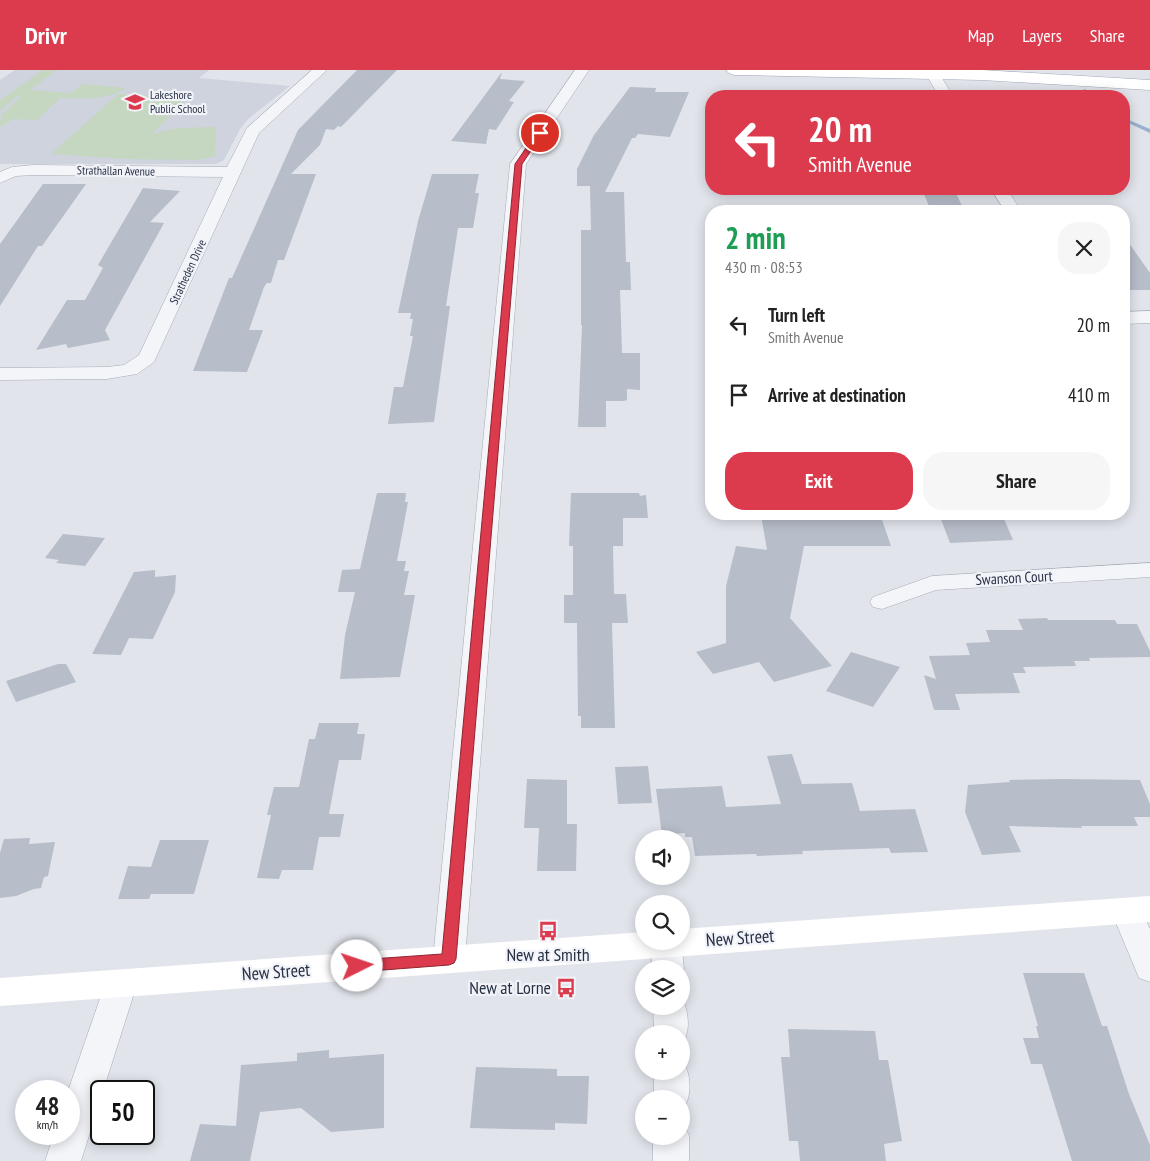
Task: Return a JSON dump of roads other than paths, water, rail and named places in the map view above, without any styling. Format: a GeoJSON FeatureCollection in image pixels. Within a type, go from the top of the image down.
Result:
{"type":"FeatureCollection","features":[{"type":"Feature","properties":{"kind":"main road"},"geometry":{"type":"LineString","coordinates":[[734,70],[932,73],[1150,85]]}},
{"type":"Feature","properties":{"kind":"main road","name":"New Street"},"geometry":{"type":"LineString","coordinates":[[0,992],[449,959],[667,956],[1139,910]]}},
{"type":"Feature","properties":{"kind":"street","name":"Stratheden Drive"},"geometry":{"type":"LineString","coordinates":[[0,374],[107,373],[130,370],[147,358],[252,131],[320,70]]}},
{"type":"Feature","properties":{"kind":"street"},"geometry":{"type":"LineString","coordinates":[[449,959],[518,164],[582,70]]}},
{"type":"Feature","properties":{"kind":"street"},"geometry":{"type":"LineString","coordinates":[[932,73],[942,90]]}},
{"type":"Feature","properties":{"kind":"street","name":"Strathallan Avenue"},"geometry":{"type":"LineString","coordinates":[[0,178],[12,172],[33,170],[234,172]]}},
{"type":"Feature","properties":{"kind":"street"},"geometry":{"type":"LineString","coordinates":[[1130,318],[1150,317]]}},
{"type":"Feature","properties":{"kind":"street","name":"Swanson Court"},"geometry":{"type":"LineString","coordinates":[[882,602],[932,583],[1150,570]]}},
{"type":"Feature","properties":{"kind":"street"},"geometry":{"type":"LineString","coordinates":[[1139,910],[1150,969]]}},
{"type":"Feature","properties":{"kind":"street"},"geometry":{"type":"LineString","coordinates":[[63,1161],[121,984]]}},
{"type":"Feature","properties":{"kind":"street"},"geometry":{"type":"LineString","coordinates":[[671,1145],[671,1161]]}},
{"type":"Feature","properties":{"kind":"waterway"},"geometry":{"type":"LineString","coordinates":[[1130,122],[1150,131]]}},
{"type":"Feature","properties":{"kind":"place","name":"Lakeshore Public School"},"geometry":{"type":"Point","coordinates":[135,102]}},
{"type":"Feature","properties":{"kind":"place","name":"New at Smith"},"geometry":{"type":"Point","coordinates":[548,931]}},
{"type":"Feature","properties":{"kind":"place","name":"New at Lorne"},"geometry":{"type":"Point","coordinates":[566,988]}}]}
